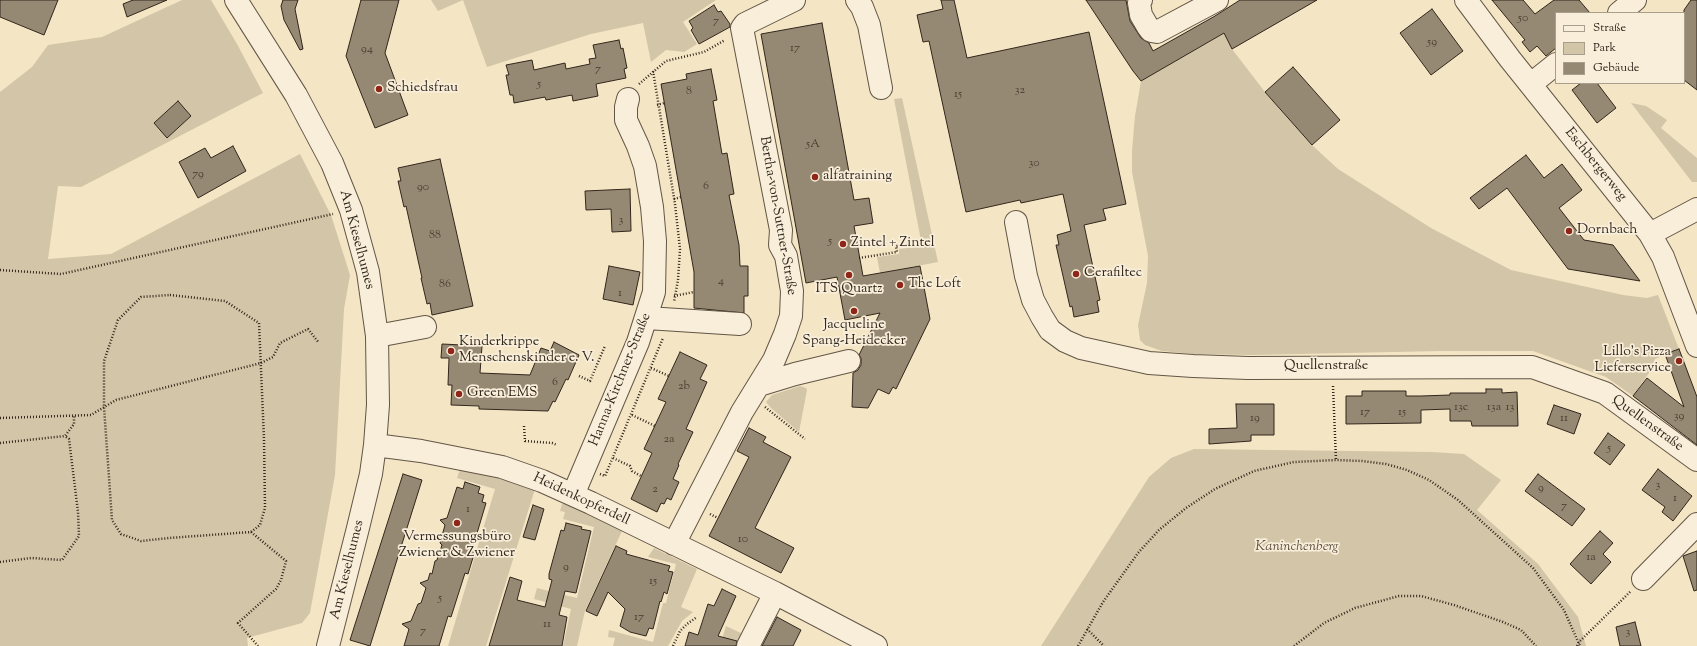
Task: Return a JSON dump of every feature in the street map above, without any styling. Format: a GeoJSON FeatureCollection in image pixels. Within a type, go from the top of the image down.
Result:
{"type":"FeatureCollection","features":[{"type":"Feature","properties":{"kind":"street","name":"Am Kieselhumes"},"geometry":{"type":"LineString","coordinates":[[236,0],[296,96],[332,163],[351,210],[368,272],[377,336],[378,405],[375,445],[371,474],[362,513],[328,646]]}},
{"type":"Feature","properties":{"kind":"street"},"geometry":{"type":"LineString","coordinates":[[742,28],[745,24],[794,0]]}},
{"type":"Feature","properties":{"kind":"street"},"geometry":{"type":"LineString","coordinates":[[857,0],[862,7],[869,25],[881,88]]}},
{"type":"Feature","properties":{"kind":"street"},"geometry":{"type":"LineString","coordinates":[[1141,0],[1139,3],[1141,15],[1148,27],[1156,32],[1216,0]]}},
{"type":"Feature","properties":{"kind":"street","name":"Eschbergerweg"},"geometry":{"type":"LineString","coordinates":[[1466,0],[1510,58],[1650,234],[1690,306],[1697,346]]}},
{"type":"Feature","properties":{"kind":"street"},"geometry":{"type":"LineString","coordinates":[[1621,12],[1635,0]]}},
{"type":"Feature","properties":{"kind":"street","name":"Bertha-von-Suttner-Straße"},"geometry":{"type":"LineString","coordinates":[[674,544],[742,412],[759,394],[785,334],[791,316],[792,292],[786,256],[780,245],[781,230],[742,28]]}},
{"type":"Feature","properties":{"kind":"street"},"geometry":{"type":"LineString","coordinates":[[1531,84],[1555,65]]}},
{"type":"Feature","properties":{"kind":"street","name":"Hanna-Kirchner-Straße"},"geometry":{"type":"LineString","coordinates":[[573,495],[638,342],[647,318],[654,292],[654,230],[646,169],[638,146],[626,120],[626,107],[628,99]]}},
{"type":"Feature","properties":{"kind":"street"},"geometry":{"type":"LineString","coordinates":[[1650,234],[1697,210]]}},
{"type":"Feature","properties":{"kind":"street","name":"Quellenstraße"},"geometry":{"type":"LineString","coordinates":[[1016,222],[1026,276],[1033,300],[1050,330],[1065,342],[1081,348],[1149,363],[1248,368],[1532,367],[1605,393],[1697,460]]}},
{"type":"Feature","properties":{"kind":"street"},"geometry":{"type":"LineString","coordinates":[[647,318],[740,324]]}},
{"type":"Feature","properties":{"kind":"street"},"geometry":{"type":"LineString","coordinates":[[377,336],[425,327]]}},
{"type":"Feature","properties":{"kind":"street"},"geometry":{"type":"LineString","coordinates":[[759,394],[795,374],[849,361]]}},
{"type":"Feature","properties":{"kind":"street","name":"Heidenkopferdell"},"geometry":{"type":"LineString","coordinates":[[375,445],[421,451],[502,467],[542,481],[674,544],[876,646]]}},
{"type":"Feature","properties":{"kind":"street"},"geometry":{"type":"LineString","coordinates":[[1643,579],[1697,524]]}},
{"type":"Feature","properties":{"kind":"street"},"geometry":{"type":"LineString","coordinates":[[748,646],[775,594]]}},
{"type":"Feature","properties":{"kind":"path"},"geometry":{"type":"LineString","coordinates":[[628,99],[630,94],[653,71],[666,61],[704,52],[719,44],[742,28]]}},
{"type":"Feature","properties":{"kind":"path"},"geometry":{"type":"LineString","coordinates":[[657,105],[664,103]]}},
{"type":"Feature","properties":{"kind":"path"},"geometry":{"type":"LineString","coordinates":[[674,199],[681,198]]}},
{"type":"Feature","properties":{"kind":"path"},"geometry":{"type":"LineString","coordinates":[[0,270],[61,274],[351,210]]}},
{"type":"Feature","properties":{"kind":"path"},"geometry":{"type":"LineString","coordinates":[[859,258],[897,252],[896,246],[902,245]]}},
{"type":"Feature","properties":{"kind":"path"},"geometry":{"type":"LineString","coordinates":[[170,295],[224,301],[259,323],[261,363],[265,508],[260,525],[251,532],[169,538],[141,542],[121,534],[112,520],[104,407],[104,360],[118,320],[141,297],[170,295]]}},
{"type":"Feature","properties":{"kind":"path"},"geometry":{"type":"LineString","coordinates":[[0,418],[92,415],[116,400],[261,363],[272,357],[280,343],[308,329],[320,344]]}},
{"type":"Feature","properties":{"kind":"path"},"geometry":{"type":"LineString","coordinates":[[579,376],[590,381],[605,346]]}},
{"type":"Feature","properties":{"kind":"path"},"geometry":{"type":"LineString","coordinates":[[1332,367],[1336,460]]}},
{"type":"Feature","properties":{"kind":"path"},"geometry":{"type":"LineString","coordinates":[[652,368],[669,376]]}},
{"type":"Feature","properties":{"kind":"path"},"geometry":{"type":"LineString","coordinates":[[759,394],[806,439]]}},
{"type":"Feature","properties":{"kind":"path"},"geometry":{"type":"LineString","coordinates":[[65,436],[74,424],[74,415]]}},
{"type":"Feature","properties":{"kind":"path"},"geometry":{"type":"LineString","coordinates":[[632,415],[655,426]]}},
{"type":"Feature","properties":{"kind":"path"},"geometry":{"type":"LineString","coordinates":[[524,426],[525,441],[552,443],[557,445]]}},
{"type":"Feature","properties":{"kind":"path"},"geometry":{"type":"LineString","coordinates":[[0,443],[65,436],[69,438],[78,512],[79,536],[62,560],[32,558],[0,562]]}},
{"type":"Feature","properties":{"kind":"path"},"geometry":{"type":"LineString","coordinates":[[613,458],[630,466],[632,471],[642,476]]}},
{"type":"Feature","properties":{"kind":"path"},"geometry":{"type":"LineString","coordinates":[[1078,646],[1118,580],[1138,553],[1159,530],[1186,508],[1215,489],[1254,471],[1294,462],[1336,460],[1386,464],[1407,470],[1429,480],[1458,500],[1533,568],[1564,610],[1579,642],[1579,646]]}},
{"type":"Feature","properties":{"kind":"path"},"geometry":{"type":"LineString","coordinates":[[251,532],[286,561],[281,580],[276,589],[238,623],[258,646]]}},
{"type":"Feature","properties":{"kind":"path"},"geometry":{"type":"LineString","coordinates":[[1294,646],[1324,623],[1355,608],[1399,596],[1420,596],[1454,605],[1503,622],[1521,630],[1536,646]]}},
{"type":"Feature","properties":{"kind":"path"},"geometry":{"type":"LineString","coordinates":[[1579,642],[1623,599]]}},
{"type":"Feature","properties":{"kind":"path"},"geometry":{"type":"LineString","coordinates":[[673,646],[680,631],[697,617]]}},
{"type":"Feature","properties":{"kind":"path"},"geometry":{"type":"LineString","coordinates":[[1088,628],[1104,646]]}},
{"type":"Feature","properties":{"kind":"green space"},"geometry":{"type":"Polygon","coordinates":[[[182,0],[211,0],[237,44],[263,93],[81,187],[58,186],[48,259],[111,254],[300,154],[331,215],[350,275],[344,309],[335,475],[310,613],[302,623],[247,638],[248,646],[0,646],[0,92],[32,67],[48,45],[102,37],[182,0]]]}},
{"type":"Feature","properties":{"kind":"green space"},"geometry":{"type":"Polygon","coordinates":[[[431,0],[463,0],[438,11],[431,0]]]}},
{"type":"Feature","properties":{"kind":"green space"},"geometry":{"type":"Polygon","coordinates":[[[463,0],[716,0],[683,22],[697,44],[684,52],[666,50],[651,62],[643,23],[591,34],[487,67],[463,0]]]}},
{"type":"Feature","properties":{"kind":"green space"},"geometry":{"type":"Polygon","coordinates":[[[1224,33],[1232,49],[1265,92],[1312,145],[1338,169],[1431,228],[1511,270],[1623,295],[1647,298],[1658,295],[1679,349],[1655,359],[1649,373],[1633,396],[1606,377],[1533,351],[1442,351],[1251,355],[1193,354],[1162,351],[1145,345],[1140,340],[1138,325],[1147,283],[1148,256],[1132,172],[1135,116],[1141,81],[1224,33]]]}},
{"type":"Feature","properties":{"kind":"green space"},"geometry":{"type":"Polygon","coordinates":[[[902,98],[938,262],[880,273],[877,257],[899,254],[899,249],[922,246],[894,99],[902,98]]]}},
{"type":"Feature","properties":{"kind":"green space"},"geometry":{"type":"Polygon","coordinates":[[[1631,103],[1646,106],[1667,120],[1661,128],[1697,158],[1697,182],[1692,182],[1631,103]]]}},
{"type":"Feature","properties":{"kind":"green space"},"geometry":{"type":"Polygon","coordinates":[[[800,386],[806,388],[807,390],[799,432],[766,402],[772,395],[800,386]]]}},
{"type":"Feature","properties":{"kind":"green space","name":"Kaninchenberg"},"geometry":{"type":"Polygon","coordinates":[[[1194,449],[1432,452],[1464,454],[1501,480],[1477,510],[1538,564],[1578,617],[1586,646],[1041,646],[1149,477],[1171,458],[1194,449]]]}},
{"type":"Feature","properties":{"kind":"green space"},"geometry":{"type":"Polygon","coordinates":[[[460,469],[499,477],[535,489],[486,646],[448,646],[495,489],[457,478],[460,469]]]}},
{"type":"Feature","properties":{"kind":"green space"},"geometry":{"type":"Polygon","coordinates":[[[568,503],[622,531],[585,611],[577,646],[563,646],[571,609],[534,599],[537,588],[577,598],[594,527],[563,519],[565,512],[560,511],[562,504],[568,503]]]}},
{"type":"Feature","properties":{"kind":"green space"},"geometry":{"type":"Polygon","coordinates":[[[654,548],[697,569],[681,607],[693,612],[682,621],[668,646],[613,646],[615,638],[608,637],[609,630],[653,642],[663,603],[666,603],[676,564],[648,557],[654,548]]]}},
{"type":"Feature","properties":{"kind":"green space"},"geometry":{"type":"Polygon","coordinates":[[[726,626],[743,634],[737,646],[720,646],[726,626]]]}},
{"type":"Feature","properties":{"kind":"building"},"geometry":{"type":"Polygon","coordinates":[[[0,0],[58,0],[44,35],[0,17],[0,0]]]}},
{"type":"Feature","properties":{"kind":"building"},"geometry":{"type":"Polygon","coordinates":[[[133,0],[167,0],[127,17],[123,4],[133,0]]]}},
{"type":"Feature","properties":{"kind":"building"},"geometry":{"type":"Polygon","coordinates":[[[283,0],[298,0],[295,9],[303,49],[300,50],[284,20],[281,6],[283,0]]]}},
{"type":"Feature","properties":{"kind":"building"},"geometry":{"type":"Polygon","coordinates":[[[361,0],[399,0],[385,53],[408,115],[375,128],[346,56],[361,0]]]}},
{"type":"Feature","properties":{"kind":"building"},"geometry":{"type":"Polygon","coordinates":[[[941,0],[954,0],[967,58],[1089,32],[1126,204],[1103,209],[1106,220],[1084,225],[1100,300],[1097,301],[1099,312],[1074,317],[1072,306],[1070,307],[1056,245],[1059,245],[1057,235],[1071,231],[1063,194],[1021,203],[1020,200],[966,212],[929,41],[923,42],[917,15],[943,9],[941,0]]]}},
{"type":"Feature","properties":{"kind":"building"},"geometry":{"type":"Polygon","coordinates":[[[1086,0],[1126,0],[1130,21],[1141,38],[1149,43],[1153,51],[1240,0],[1317,0],[1232,49],[1224,33],[1141,81],[1086,0]]]}},
{"type":"Feature","properties":{"kind":"building"},"geometry":{"type":"Polygon","coordinates":[[[1492,0],[1523,0],[1535,14],[1554,0],[1579,0],[1589,12],[1555,12],[1555,49],[1546,56],[1537,46],[1530,52],[1522,42],[1525,40],[1492,0]]]}},
{"type":"Feature","properties":{"kind":"building"},"geometry":{"type":"Polygon","coordinates":[[[1691,0],[1697,0],[1697,90],[1685,81],[1684,10],[1691,0]]]}},
{"type":"Feature","properties":{"kind":"building"},"geometry":{"type":"Polygon","coordinates":[[[714,5],[718,12],[721,11],[730,24],[730,27],[699,44],[691,30],[693,28],[689,21],[714,5]]]}},
{"type":"Feature","properties":{"kind":"building"},"geometry":{"type":"Polygon","coordinates":[[[1432,9],[1463,51],[1431,75],[1400,33],[1432,9]]]}},
{"type":"Feature","properties":{"kind":"building"},"geometry":{"type":"Polygon","coordinates":[[[822,23],[854,200],[869,198],[873,223],[854,226],[863,276],[920,266],[930,319],[896,389],[893,387],[889,394],[878,389],[868,408],[852,407],[853,373],[858,370],[861,365],[861,358],[859,355],[880,313],[845,320],[837,277],[806,283],[761,34],[822,23]]]}},
{"type":"Feature","properties":{"kind":"building"},"geometry":{"type":"Polygon","coordinates":[[[619,40],[621,49],[623,48],[627,68],[624,69],[626,78],[596,84],[598,96],[573,101],[572,95],[546,100],[545,97],[514,103],[513,95],[510,95],[506,75],[509,75],[506,65],[532,60],[534,70],[565,63],[566,69],[590,64],[589,59],[596,58],[593,45],[619,40]]]}},
{"type":"Feature","properties":{"kind":"building"},"geometry":{"type":"Polygon","coordinates":[[[1293,67],[1340,120],[1312,145],[1265,92],[1293,67]]]}},
{"type":"Feature","properties":{"kind":"building"},"geometry":{"type":"Polygon","coordinates":[[[711,69],[717,100],[713,101],[722,154],[727,153],[734,194],[729,195],[739,245],[740,266],[748,266],[748,296],[744,296],[744,313],[694,308],[694,272],[661,84],[687,79],[686,74],[711,69]]]}},
{"type":"Feature","properties":{"kind":"building"},"geometry":{"type":"Polygon","coordinates":[[[1580,84],[1598,84],[1616,108],[1597,123],[1572,90],[1580,84]]]}},
{"type":"Feature","properties":{"kind":"building"},"geometry":{"type":"Polygon","coordinates":[[[178,101],[191,116],[167,138],[154,123],[178,101]]]}},
{"type":"Feature","properties":{"kind":"building"},"geometry":{"type":"Polygon","coordinates":[[[233,146],[246,171],[198,198],[179,162],[205,148],[211,158],[233,146]]]}},
{"type":"Feature","properties":{"kind":"building"},"geometry":{"type":"Polygon","coordinates":[[[1526,155],[1544,178],[1562,164],[1582,190],[1559,208],[1584,240],[1613,245],[1640,281],[1568,269],[1507,188],[1479,209],[1470,198],[1526,155]]]}},
{"type":"Feature","properties":{"kind":"building"},"geometry":{"type":"Polygon","coordinates":[[[440,159],[473,306],[432,315],[430,303],[427,304],[406,206],[404,207],[398,181],[401,181],[398,168],[440,159]]]}},
{"type":"Feature","properties":{"kind":"building"},"geometry":{"type":"Polygon","coordinates":[[[630,189],[631,231],[612,232],[611,209],[586,210],[585,191],[630,189]]]}},
{"type":"Feature","properties":{"kind":"building"},"geometry":{"type":"Polygon","coordinates":[[[609,266],[640,272],[633,305],[603,299],[609,266]]]}},
{"type":"Feature","properties":{"kind":"building"},"geometry":{"type":"Polygon","coordinates":[[[554,342],[579,355],[568,380],[566,379],[555,402],[553,401],[548,411],[479,409],[479,406],[451,405],[452,385],[448,385],[449,358],[441,358],[442,344],[482,346],[480,373],[530,375],[541,348],[550,351],[554,342]]]}},
{"type":"Feature","properties":{"kind":"building"},"geometry":{"type":"Polygon","coordinates":[[[1679,349],[1697,397],[1697,445],[1633,396],[1647,378],[1684,407],[1665,354],[1679,349]]]}},
{"type":"Feature","properties":{"kind":"building"},"geometry":{"type":"Polygon","coordinates":[[[680,352],[707,365],[700,379],[707,382],[686,429],[693,432],[678,464],[679,465],[673,479],[679,482],[671,500],[667,498],[664,504],[661,503],[657,512],[631,499],[652,453],[644,449],[666,402],[658,399],[680,352]]]}},
{"type":"Feature","properties":{"kind":"building"},"geometry":{"type":"Polygon","coordinates":[[[1486,389],[1502,389],[1502,393],[1517,392],[1518,426],[1472,426],[1471,421],[1450,421],[1450,409],[1421,410],[1421,423],[1346,424],[1346,396],[1362,396],[1362,391],[1406,391],[1406,396],[1421,396],[1450,395],[1450,393],[1486,393],[1486,389]]]}},
{"type":"Feature","properties":{"kind":"building"},"geometry":{"type":"Polygon","coordinates":[[[1236,404],[1274,404],[1274,435],[1251,435],[1251,441],[1209,444],[1209,429],[1237,428],[1236,404]]]}},
{"type":"Feature","properties":{"kind":"building"},"geometry":{"type":"Polygon","coordinates":[[[1554,405],[1581,414],[1574,434],[1547,424],[1554,405]]]}},
{"type":"Feature","properties":{"kind":"building"},"geometry":{"type":"Polygon","coordinates":[[[749,428],[766,437],[763,442],[791,457],[755,528],[794,548],[781,573],[709,536],[749,457],[737,451],[749,428]]]}},
{"type":"Feature","properties":{"kind":"building"},"geometry":{"type":"Polygon","coordinates":[[[1608,433],[1625,445],[1610,465],[1594,453],[1608,433]]]}},
{"type":"Feature","properties":{"kind":"building"},"geometry":{"type":"Polygon","coordinates":[[[1658,469],[1692,496],[1673,521],[1662,512],[1665,507],[1642,490],[1658,469]]]}},
{"type":"Feature","properties":{"kind":"building"},"geometry":{"type":"Polygon","coordinates":[[[403,474],[422,480],[370,646],[350,640],[403,474]]]}},
{"type":"Feature","properties":{"kind":"building"},"geometry":{"type":"Polygon","coordinates":[[[1538,474],[1585,509],[1572,526],[1525,491],[1538,474]]]}},
{"type":"Feature","properties":{"kind":"building"},"geometry":{"type":"Polygon","coordinates":[[[465,482],[480,487],[478,493],[484,495],[482,502],[486,503],[472,550],[475,551],[468,574],[465,573],[451,617],[448,616],[439,646],[404,646],[409,629],[402,624],[411,621],[418,604],[421,603],[426,588],[420,583],[428,580],[430,573],[432,574],[435,561],[437,560],[442,545],[440,543],[445,525],[440,520],[447,518],[457,487],[463,489],[465,482]]]}},
{"type":"Feature","properties":{"kind":"building"},"geometry":{"type":"Polygon","coordinates":[[[533,505],[544,509],[535,540],[523,537],[533,505]]]}},
{"type":"Feature","properties":{"kind":"building"},"geometry":{"type":"Polygon","coordinates":[[[566,523],[591,531],[576,593],[565,591],[559,615],[567,617],[562,646],[489,646],[510,577],[522,581],[517,600],[545,607],[552,580],[549,579],[549,574],[561,530],[564,531],[566,523]]]}},
{"type":"Feature","properties":{"kind":"building"},"geometry":{"type":"Polygon","coordinates":[[[1600,531],[1613,543],[1603,554],[1611,562],[1591,584],[1570,564],[1600,531]]]}},
{"type":"Feature","properties":{"kind":"building"},"geometry":{"type":"Polygon","coordinates":[[[616,546],[627,551],[626,554],[670,566],[668,571],[673,572],[667,594],[664,592],[661,602],[660,601],[653,629],[649,628],[646,636],[630,632],[620,626],[625,609],[608,592],[597,616],[586,611],[616,546]]]}},
{"type":"Feature","properties":{"kind":"building"},"geometry":{"type":"Polygon","coordinates":[[[1697,551],[1697,590],[1694,591],[1683,556],[1697,551]]]}},
{"type":"Feature","properties":{"kind":"building"},"geometry":{"type":"Polygon","coordinates":[[[722,589],[736,596],[718,636],[737,641],[736,646],[685,646],[689,632],[698,635],[708,604],[714,606],[722,589]]]}},
{"type":"Feature","properties":{"kind":"building"},"geometry":{"type":"Polygon","coordinates":[[[777,617],[801,630],[793,646],[762,646],[777,617]]]}},
{"type":"Feature","properties":{"kind":"building"},"geometry":{"type":"Polygon","coordinates":[[[1635,622],[1641,646],[1620,646],[1616,627],[1635,622]]]}},
{"type":"Feature","properties":{"kind":"place","name":"Schiedsfrau"},"geometry":{"type":"Point","coordinates":[379,89]}},
{"type":"Feature","properties":{"kind":"place","name":"alfatraining"},"geometry":{"type":"Point","coordinates":[815,177]}},
{"type":"Feature","properties":{"kind":"place","name":"Dornbach"},"geometry":{"type":"Point","coordinates":[1569,231]}},
{"type":"Feature","properties":{"kind":"place","name":"Zintel + Zintel"},"geometry":{"type":"Point","coordinates":[843,244]}},
{"type":"Feature","properties":{"kind":"place","name":"Cerafiltec"},"geometry":{"type":"Point","coordinates":[1076,274]}},
{"type":"Feature","properties":{"kind":"place","name":"ITS Quartz"},"geometry":{"type":"Point","coordinates":[849,275]}},
{"type":"Feature","properties":{"kind":"place","name":"The Loft"},"geometry":{"type":"Point","coordinates":[900,285]}},
{"type":"Feature","properties":{"kind":"place","name":"Jacqueline Spang-Heidecker"},"geometry":{"type":"Point","coordinates":[854,311]}},
{"type":"Feature","properties":{"kind":"place","name":"Kinderkrippe Menschenskinder e. V."},"geometry":{"type":"Point","coordinates":[451,351]}},
{"type":"Feature","properties":{"kind":"place","name":"Lillo's Pizza Lieferservice"},"geometry":{"type":"Point","coordinates":[1679,361]}},
{"type":"Feature","properties":{"kind":"place","name":"Green EMS"},"geometry":{"type":"Point","coordinates":[459,394]}},
{"type":"Feature","properties":{"kind":"place","name":"Vermessungsbüro Zwiener & Zwiener"},"geometry":{"type":"Point","coordinates":[457,523]}}]}
